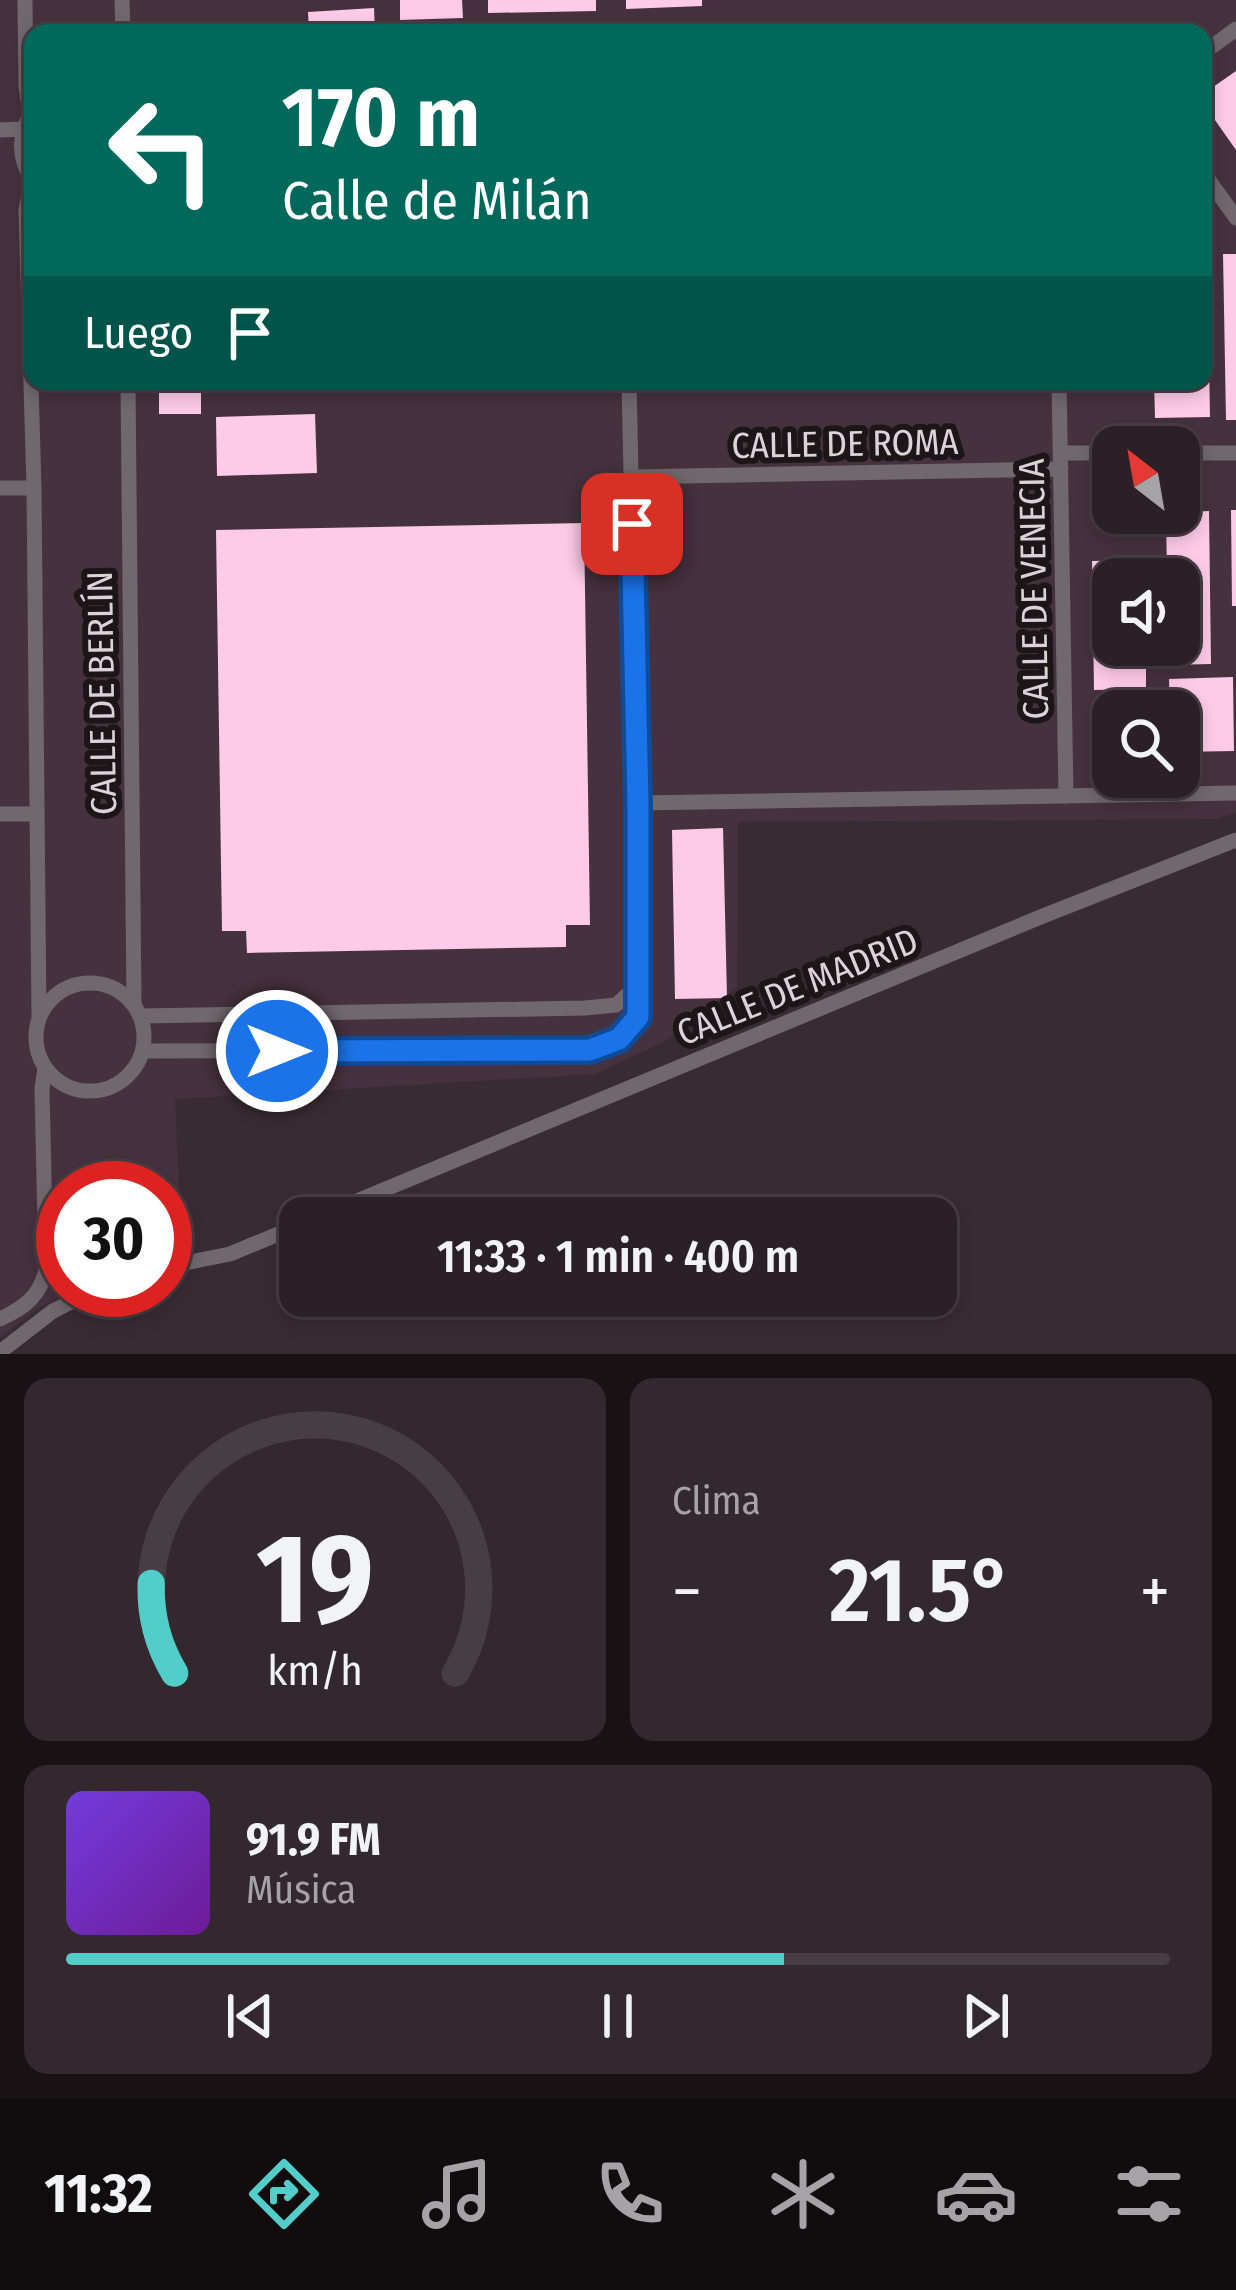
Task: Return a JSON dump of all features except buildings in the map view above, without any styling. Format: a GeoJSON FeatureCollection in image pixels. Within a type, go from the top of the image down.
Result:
{"type":"FeatureCollection","features":[{"type":"Feature","properties":{"kind":"street"},"geometry":{"type":"LineString","coordinates":[[24,131],[20,144],[24,163]]}},
{"type":"Feature","properties":{"kind":"street"},"geometry":{"type":"LineString","coordinates":[[0,159],[22,159]]}},
{"type":"Feature","properties":{"kind":"street"},"geometry":{"type":"LineString","coordinates":[[1212,185],[1236,218]]}},
{"type":"Feature","properties":{"kind":"street","name":"CALLE DE BERLÍN"},"geometry":{"type":"LineString","coordinates":[[31,390],[39,1017]]}},
{"type":"Feature","properties":{"kind":"street","name":"CALLE DE BERLÍN"},"geometry":{"type":"LineString","coordinates":[[128,390],[138,1010]]}},
{"type":"Feature","properties":{"kind":"street"},"geometry":{"type":"LineString","coordinates":[[143,1051],[590,1050],[619,1039],[638,1017],[629,390]]}},
{"type":"Feature","properties":{"kind":"street","name":"CALLE DE VENECIA"},"geometry":{"type":"LineString","coordinates":[[1059,390],[1066,796]]}},
{"type":"Feature","properties":{"kind":"street"},"geometry":{"type":"LineString","coordinates":[[1200,453],[1236,453]]}},
{"type":"Feature","properties":{"kind":"street","name":"CALLE DE ROMA"},"geometry":{"type":"LineString","coordinates":[[631,477],[1092,456]]}},
{"type":"Feature","properties":{"kind":"street"},"geometry":{"type":"LineString","coordinates":[[0,488],[34,488]]}},
{"type":"Feature","properties":{"kind":"street"},"geometry":{"type":"LineString","coordinates":[[638,803],[1236,793]]}},
{"type":"Feature","properties":{"kind":"street"},"geometry":{"type":"LineString","coordinates":[[0,814],[37,814]]}},
{"type":"Feature","properties":{"kind":"street","name":"CALLE DE MADRID"},"geometry":{"type":"LineString","coordinates":[[367,1197],[1236,840]]}},
{"type":"Feature","properties":{"kind":"street"},"geometry":{"type":"LineString","coordinates":[[75,984],[107,985],[122,992],[138,1010],[145,1034],[143,1051],[123,1080],[90,1092],[57,1081],[45,1068],[35,1034],[47,1002],[60,991],[75,984]]}},
{"type":"Feature","properties":{"kind":"street"},"geometry":{"type":"LineString","coordinates":[[138,1010],[585,1008],[616,1005],[637,986]]}},
{"type":"Feature","properties":{"kind":"street"},"geometry":{"type":"LineString","coordinates":[[0,1319],[32,1300],[46,1270],[45,1068]]}},
{"type":"Feature","properties":{"kind":"street"},"geometry":{"type":"LineString","coordinates":[[192,1262],[230,1254],[279,1234]]}},
{"type":"Feature","properties":{"kind":"street"},"geometry":{"type":"LineString","coordinates":[[0,1352],[45,1317]]}},
{"type":"Feature","properties":{"kind":"shaded area"},"geometry":{"type":"Polygon","coordinates":[[[0,0],[1236,0],[1236,813],[1216,819],[738,822],[737,987],[665,1041],[595,1074],[175,1099],[178,1161],[36,1161],[36,1310],[0,1338],[0,0]]]}},
{"type":"Feature","properties":{"kind":"route"},"geometry":{"type":"LineString","coordinates":[[277,1051],[590,1050],[619,1039],[638,1017],[632,524]]}}]}
